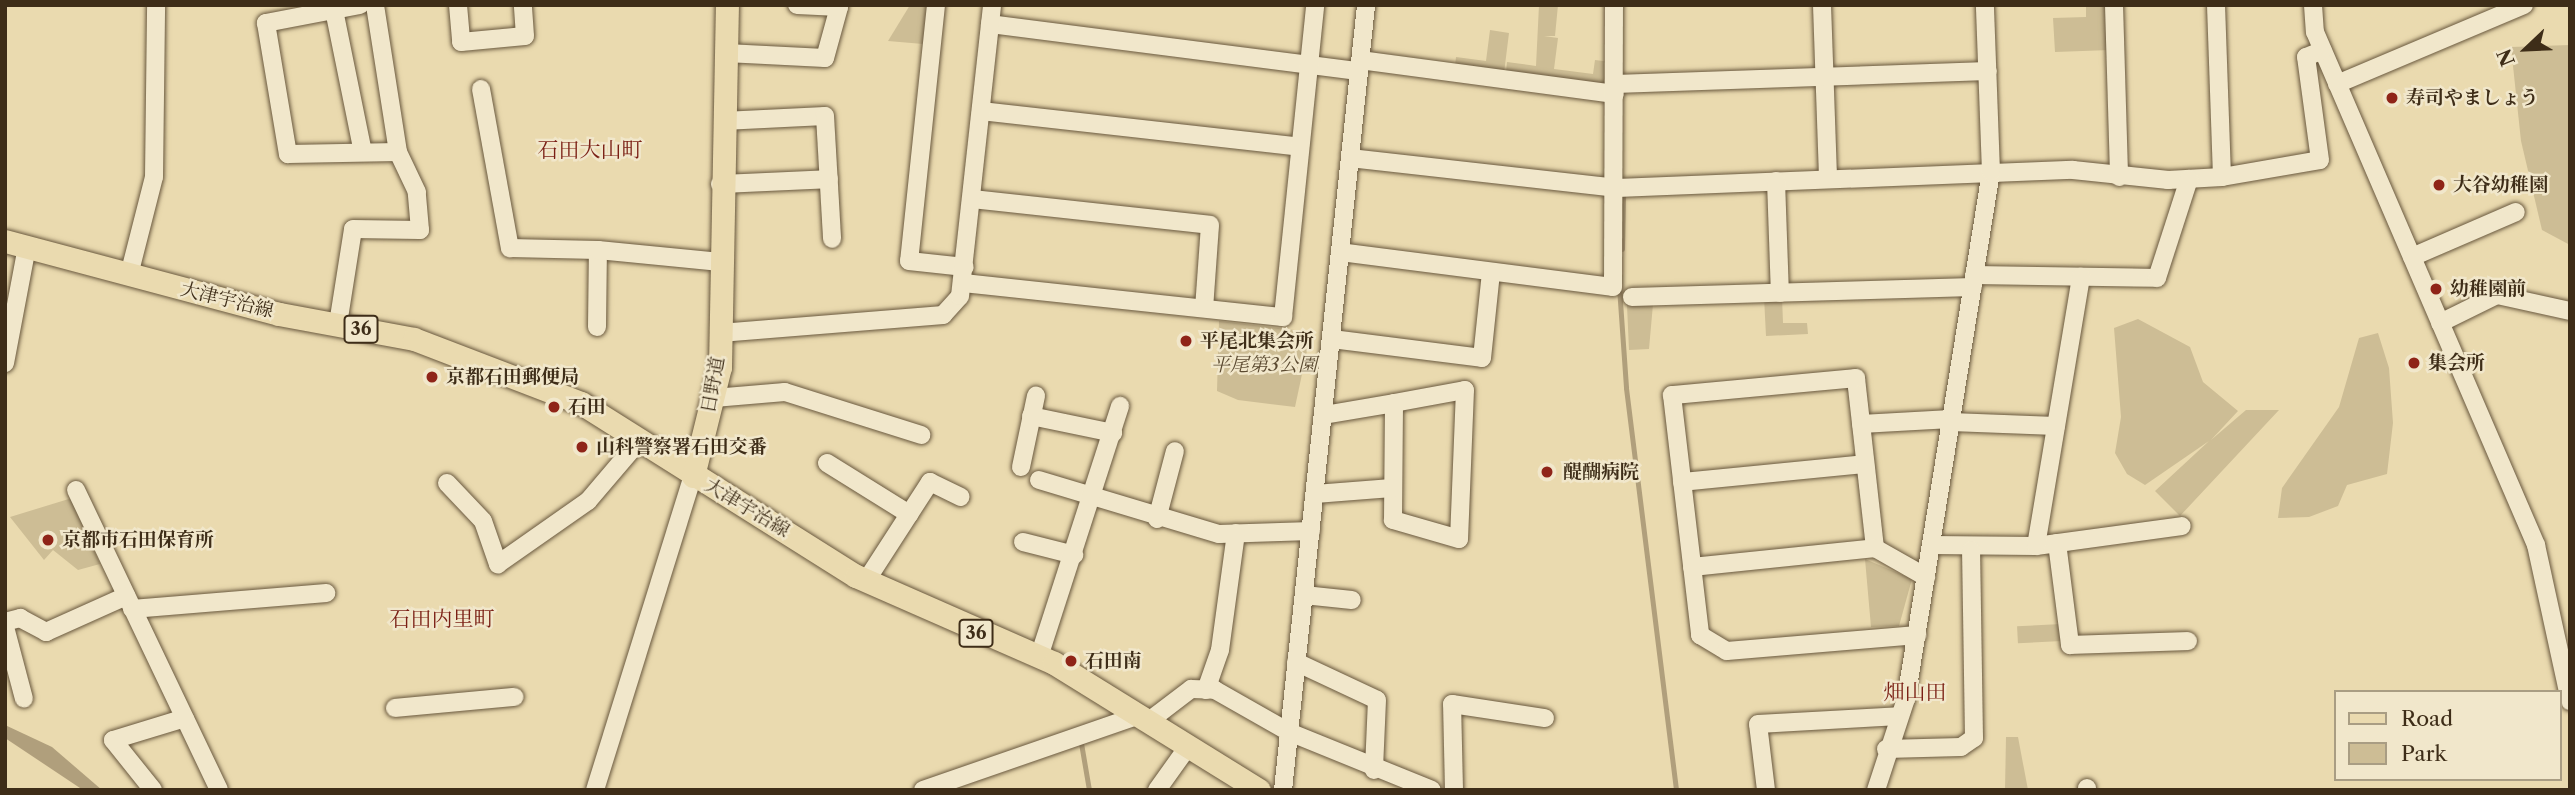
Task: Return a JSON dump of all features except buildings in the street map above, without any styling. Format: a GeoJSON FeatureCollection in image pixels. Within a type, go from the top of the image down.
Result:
{"type":"FeatureCollection","features":[{"type":"Feature","properties":{"kind":"main road","name":"日野道"},"geometry":{"type":"LineString","coordinates":[[693,476],[714,398],[720,333],[720,184],[727,5]]}},
{"type":"Feature","properties":{"kind":"main road","name":"大津宇治線"},"geometry":{"type":"LineString","coordinates":[[16,244],[129,275],[414,339],[502,369],[581,403],[693,476],[866,581],[1039,657],[1144,718],[1187,748],[1259,790]]}},
{"type":"Feature","properties":{"kind":"street"},"geometry":{"type":"LineString","coordinates":[[129,275],[155,177],[156,5]]}},
{"type":"Feature","properties":{"kind":"street"},"geometry":{"type":"LineString","coordinates":[[360,5],[266,23],[288,154],[398,152]]}},
{"type":"Feature","properties":{"kind":"street"},"geometry":{"type":"LineString","coordinates":[[338,324],[353,229],[420,230],[417,192],[398,152],[375,5]]}},
{"type":"Feature","properties":{"kind":"street"},"geometry":{"type":"LineString","coordinates":[[458,5],[461,42],[525,36],[523,5]]}},
{"type":"Feature","properties":{"kind":"street"},"geometry":{"type":"LineString","coordinates":[[726,53],[825,58],[839,7],[797,5]]}},
{"type":"Feature","properties":{"kind":"street"},"geometry":{"type":"LineString","coordinates":[[936,5],[909,261],[964,275],[1283,317],[1315,5]]}},
{"type":"Feature","properties":{"kind":"street"},"geometry":{"type":"LineString","coordinates":[[720,333],[943,315],[964,275],[992,5]]}},
{"type":"Feature","properties":{"kind":"street"},"geometry":{"type":"LineString","coordinates":[[1283,790],[1366,5]]}},
{"type":"Feature","properties":{"kind":"street"},"geometry":{"type":"LineString","coordinates":[[1340,252],[1613,287],[1616,188],[1614,5]]}},
{"type":"Feature","properties":{"kind":"street"},"geometry":{"type":"LineString","coordinates":[[1822,5],[1828,179]]}},
{"type":"Feature","properties":{"kind":"street"},"geometry":{"type":"LineString","coordinates":[[1875,790],[1886,749],[1899,716],[1917,635],[1991,172],[1985,5]]}},
{"type":"Feature","properties":{"kind":"street"},"geometry":{"type":"LineString","coordinates":[[2114,5],[2119,177]]}},
{"type":"Feature","properties":{"kind":"street"},"geometry":{"type":"LineString","coordinates":[[2216,5],[2222,177]]}},
{"type":"Feature","properties":{"kind":"street"},"geometry":{"type":"LineString","coordinates":[[2313,5],[2323,50],[2337,84],[2536,545],[2570,701]]}},
{"type":"Feature","properties":{"kind":"street"},"geometry":{"type":"LineString","coordinates":[[2337,84],[2485,13],[2524,5]]}},
{"type":"Feature","properties":{"kind":"street"},"geometry":{"type":"LineString","coordinates":[[334,10],[363,152]]}},
{"type":"Feature","properties":{"kind":"street"},"geometry":{"type":"LineString","coordinates":[[990,24],[1309,65],[1360,65],[1615,89],[1823,76],[1988,71]]}},
{"type":"Feature","properties":{"kind":"street"},"geometry":{"type":"LineString","coordinates":[[1350,158],[1616,188],[1991,172],[2189,179],[2222,177],[2320,160],[2306,57],[2323,50]]}},
{"type":"Feature","properties":{"kind":"street"},"geometry":{"type":"LineString","coordinates":[[481,89],[510,248],[598,250],[720,262]]}},
{"type":"Feature","properties":{"kind":"street"},"geometry":{"type":"LineString","coordinates":[[981,111],[1300,147]]}},
{"type":"Feature","properties":{"kind":"street"},"geometry":{"type":"LineString","coordinates":[[723,121],[825,116],[832,239]]}},
{"type":"Feature","properties":{"kind":"street"},"geometry":{"type":"LineString","coordinates":[[720,184],[829,179]]}},
{"type":"Feature","properties":{"kind":"street"},"geometry":{"type":"LineString","coordinates":[[1632,297],[1780,293],[2081,277],[2157,278],[2189,179]]}},
{"type":"Feature","properties":{"kind":"street"},"geometry":{"type":"LineString","coordinates":[[1776,181],[1780,293]]}},
{"type":"Feature","properties":{"kind":"street"},"geometry":{"type":"LineString","coordinates":[[972,199],[1210,225],[1205,308]]}},
{"type":"Feature","properties":{"kind":"street"},"geometry":{"type":"LineString","coordinates":[[2412,257],[2516,212]]}},
{"type":"Feature","properties":{"kind":"street"},"geometry":{"type":"LineString","coordinates":[[5,363],[16,244]]}},
{"type":"Feature","properties":{"kind":"street"},"geometry":{"type":"LineString","coordinates":[[597,327],[598,250]]}},
{"type":"Feature","properties":{"kind":"street"},"geometry":{"type":"LineString","coordinates":[[1332,339],[1482,358],[1491,272]]}},
{"type":"Feature","properties":{"kind":"street"},"geometry":{"type":"LineString","coordinates":[[2036,546],[2081,277]]}},
{"type":"Feature","properties":{"kind":"street"},"geometry":{"type":"LineString","coordinates":[[2440,323],[2497,295],[2570,311]]}},
{"type":"Feature","properties":{"kind":"street"},"geometry":{"type":"LineString","coordinates":[[1875,548],[1856,378],[1672,396],[1700,635],[1727,651],[1917,635]]}},
{"type":"Feature","properties":{"kind":"street"},"geometry":{"type":"LineString","coordinates":[[1324,415],[1465,390],[1459,539],[1393,520],[1394,403]]}},
{"type":"Feature","properties":{"kind":"street"},"geometry":{"type":"LineString","coordinates":[[714,398],[785,392],[921,435]]}},
{"type":"Feature","properties":{"kind":"street"},"geometry":{"type":"LineString","coordinates":[[1021,467],[1036,397]]}},
{"type":"Feature","properties":{"kind":"street"},"geometry":{"type":"LineString","coordinates":[[1039,657],[1094,497],[1119,406]]}},
{"type":"Feature","properties":{"kind":"street"},"geometry":{"type":"LineString","coordinates":[[1031,416],[1113,433]]}},
{"type":"Feature","properties":{"kind":"street"},"geometry":{"type":"LineString","coordinates":[[1861,424],[1951,421],[2056,426]]}},
{"type":"Feature","properties":{"kind":"street"},"geometry":{"type":"LineString","coordinates":[[447,483],[483,522],[498,564],[588,501],[640,440]]}},
{"type":"Feature","properties":{"kind":"street"},"geometry":{"type":"LineString","coordinates":[[1157,519],[1175,452]]}},
{"type":"Feature","properties":{"kind":"street"},"geometry":{"type":"LineString","coordinates":[[827,463],[909,514]]}},
{"type":"Feature","properties":{"kind":"street"},"geometry":{"type":"LineString","coordinates":[[1682,482],[1865,464]]}},
{"type":"Feature","properties":{"kind":"street","name":"日野道"},"geometry":{"type":"LineString","coordinates":[[595,790],[693,476]]}},
{"type":"Feature","properties":{"kind":"street"},"geometry":{"type":"LineString","coordinates":[[1039,480],[1157,519],[1236,533],[1311,531]]}},
{"type":"Feature","properties":{"kind":"street"},"geometry":{"type":"LineString","coordinates":[[866,581],[930,482],[961,497]]}},
{"type":"Feature","properties":{"kind":"street"},"geometry":{"type":"LineString","coordinates":[[1315,494],[1392,488]]}},
{"type":"Feature","properties":{"kind":"street"},"geometry":{"type":"LineString","coordinates":[[76,490],[219,790]]}},
{"type":"Feature","properties":{"kind":"street"},"geometry":{"type":"LineString","coordinates":[[1931,545],[1971,550],[2036,546],[2182,526]]}},
{"type":"Feature","properties":{"kind":"street"},"geometry":{"type":"LineString","coordinates":[[1206,690],[1220,650],[1236,533]]}},
{"type":"Feature","properties":{"kind":"street"},"geometry":{"type":"LineString","coordinates":[[1023,542],[1074,555]]}},
{"type":"Feature","properties":{"kind":"street"},"geometry":{"type":"LineString","coordinates":[[2057,543],[2070,645],[2188,641]]}},
{"type":"Feature","properties":{"kind":"street"},"geometry":{"type":"LineString","coordinates":[[1692,567],[1875,548],[1926,577]]}},
{"type":"Feature","properties":{"kind":"street"},"geometry":{"type":"LineString","coordinates":[[1886,749],[1961,747],[1974,738],[1971,550]]}},
{"type":"Feature","properties":{"kind":"street"},"geometry":{"type":"LineString","coordinates":[[24,699],[5,624],[20,618],[46,632],[129,603],[326,593]]}},
{"type":"Feature","properties":{"kind":"street"},"geometry":{"type":"LineString","coordinates":[[1304,595],[1352,600]]}},
{"type":"Feature","properties":{"kind":"street"},"geometry":{"type":"LineString","coordinates":[[1296,662],[1377,700],[1374,770]]}},
{"type":"Feature","properties":{"kind":"street"},"geometry":{"type":"LineString","coordinates":[[923,790],[1144,718],[1191,689],[1206,690],[1289,732],[1374,770],[1432,790]]}},
{"type":"Feature","properties":{"kind":"street"},"geometry":{"type":"LineString","coordinates":[[395,708],[514,698]]}},
{"type":"Feature","properties":{"kind":"street"},"geometry":{"type":"LineString","coordinates":[[1454,790],[1452,704],[1545,718]]}},
{"type":"Feature","properties":{"kind":"street"},"geometry":{"type":"LineString","coordinates":[[1766,790],[1758,724],[1899,716]]}},
{"type":"Feature","properties":{"kind":"street"},"geometry":{"type":"LineString","coordinates":[[153,790],[113,740],[185,718]]}},
{"type":"Feature","properties":{"kind":"street"},"geometry":{"type":"LineString","coordinates":[[1157,790],[1187,748]]}},
{"type":"Feature","properties":{"kind":"green space"},"geometry":{"type":"Polygon","coordinates":[[[910,5],[930,5],[923,44],[888,41],[910,5]]]}},
{"type":"Feature","properties":{"kind":"green space"},"geometry":{"type":"Polygon","coordinates":[[[1539,5],[1558,5],[1555,36],[1544,36],[1558,38],[1554,69],[1593,74],[1595,60],[1611,62],[1607,87],[1506,73],[1507,62],[1536,66],[1539,5]]]}},
{"type":"Feature","properties":{"kind":"green space"},"geometry":{"type":"Polygon","coordinates":[[[2086,5],[2108,5],[2110,50],[2055,52],[2053,18],[2086,17],[2086,5]]]}},
{"type":"Feature","properties":{"kind":"green space"},"geometry":{"type":"Polygon","coordinates":[[[1490,30],[1509,33],[1504,73],[1455,66],[1456,57],[1486,61],[1490,30]]]}},
{"type":"Feature","properties":{"kind":"green space"},"geometry":{"type":"Polygon","coordinates":[[[2570,45],[2570,245],[2542,230],[2521,141],[2511,47],[2570,45]]]}},
{"type":"Feature","properties":{"kind":"green space"},"geometry":{"type":"Polygon","coordinates":[[[1764,297],[1782,297],[1783,323],[1807,323],[1808,334],[1766,336],[1764,297]]]}},
{"type":"Feature","properties":{"kind":"green space"},"geometry":{"type":"Polygon","coordinates":[[[1653,304],[1649,349],[1629,350],[1627,305],[1653,304]]]}},
{"type":"Feature","properties":{"kind":"green space"},"geometry":{"type":"Polygon","coordinates":[[[2138,319],[2190,347],[2203,382],[2238,411],[2211,440],[2246,410],[2279,410],[2180,516],[2155,491],[2209,441],[2145,485],[2127,474],[2115,453],[2121,417],[2114,328],[2138,319]]]}},
{"type":"Feature","properties":{"kind":"green space","name":"平尾第3公園"},"geometry":{"type":"Polygon","coordinates":[[[1219,321],[1311,332],[1295,407],[1238,400],[1217,391],[1219,321]]]}},
{"type":"Feature","properties":{"kind":"green space"},"geometry":{"type":"Polygon","coordinates":[[[2378,333],[2389,368],[2393,423],[2387,474],[2347,485],[2338,506],[2309,517],[2278,518],[2282,488],[2339,407],[2359,338],[2378,333]]]}},
{"type":"Feature","properties":{"kind":"green space"},"geometry":{"type":"Polygon","coordinates":[[[72,498],[100,564],[78,570],[53,550],[44,560],[10,517],[72,498]]]}},
{"type":"Feature","properties":{"kind":"green space"},"geometry":{"type":"Polygon","coordinates":[[[1865,559],[1912,579],[1899,626],[1871,627],[1865,559]]]}},
{"type":"Feature","properties":{"kind":"green space"},"geometry":{"type":"Polygon","coordinates":[[[2061,624],[2062,641],[2018,643],[2017,626],[2061,624]]]}},
{"type":"Feature","properties":{"kind":"green space"},"geometry":{"type":"Polygon","coordinates":[[[2006,737],[2018,737],[2028,790],[2005,790],[2006,737]]]}},
{"type":"Feature","properties":{"kind":"shaded area"},"geometry":{"type":"Polygon","coordinates":[[[5,725],[52,747],[102,790],[83,790],[5,738],[5,725]]]}},
{"type":"Feature","properties":{"kind":"waterway"},"geometry":{"type":"LineString","coordinates":[[1622,249],[1623,196]]}},
{"type":"Feature","properties":{"kind":"waterway"},"geometry":{"type":"LineString","coordinates":[[1619,287],[1626,388],[1676,790]]}},
{"type":"Feature","properties":{"kind":"waterway"},"geometry":{"type":"LineString","coordinates":[[1081,743],[1089,790]]}},
{"type":"Feature","properties":{"kind":"place","name":"寿司やましょう"},"geometry":{"type":"Point","coordinates":[2392,98]}},
{"type":"Feature","properties":{"kind":"place","name":"大谷幼稚園"},"geometry":{"type":"Point","coordinates":[2439,185]}},
{"type":"Feature","properties":{"kind":"place","name":"幼稚園前"},"geometry":{"type":"Point","coordinates":[2436,289]}},
{"type":"Feature","properties":{"kind":"place","name":"平尾北集会所"},"geometry":{"type":"Point","coordinates":[1186,341]}},
{"type":"Feature","properties":{"kind":"place","name":"集会所"},"geometry":{"type":"Point","coordinates":[2414,363]}},
{"type":"Feature","properties":{"kind":"place","name":"京都石田郵便局"},"geometry":{"type":"Point","coordinates":[432,377]}},
{"type":"Feature","properties":{"kind":"place","name":"石田"},"geometry":{"type":"Point","coordinates":[554,407]}},
{"type":"Feature","properties":{"kind":"place","name":"山科警察署石田交番"},"geometry":{"type":"Point","coordinates":[582,447]}},
{"type":"Feature","properties":{"kind":"place","name":"醍醐病院"},"geometry":{"type":"Point","coordinates":[1547,472]}},
{"type":"Feature","properties":{"kind":"place","name":"京都市石田保育所"},"geometry":{"type":"Point","coordinates":[48,540]}},
{"type":"Feature","properties":{"kind":"place","name":"石田南"},"geometry":{"type":"Point","coordinates":[1071,661]}},
{"type":"Feature","properties":{"kind":"district","name":"石田大山町"},"geometry":{"type":"Point","coordinates":[590,150]}},
{"type":"Feature","properties":{"kind":"district","name":"石田内里町"},"geometry":{"type":"Point","coordinates":[442,619]}},
{"type":"Feature","properties":{"kind":"district","name":"畑山田"},"geometry":{"type":"Point","coordinates":[1915,692]}}]}
